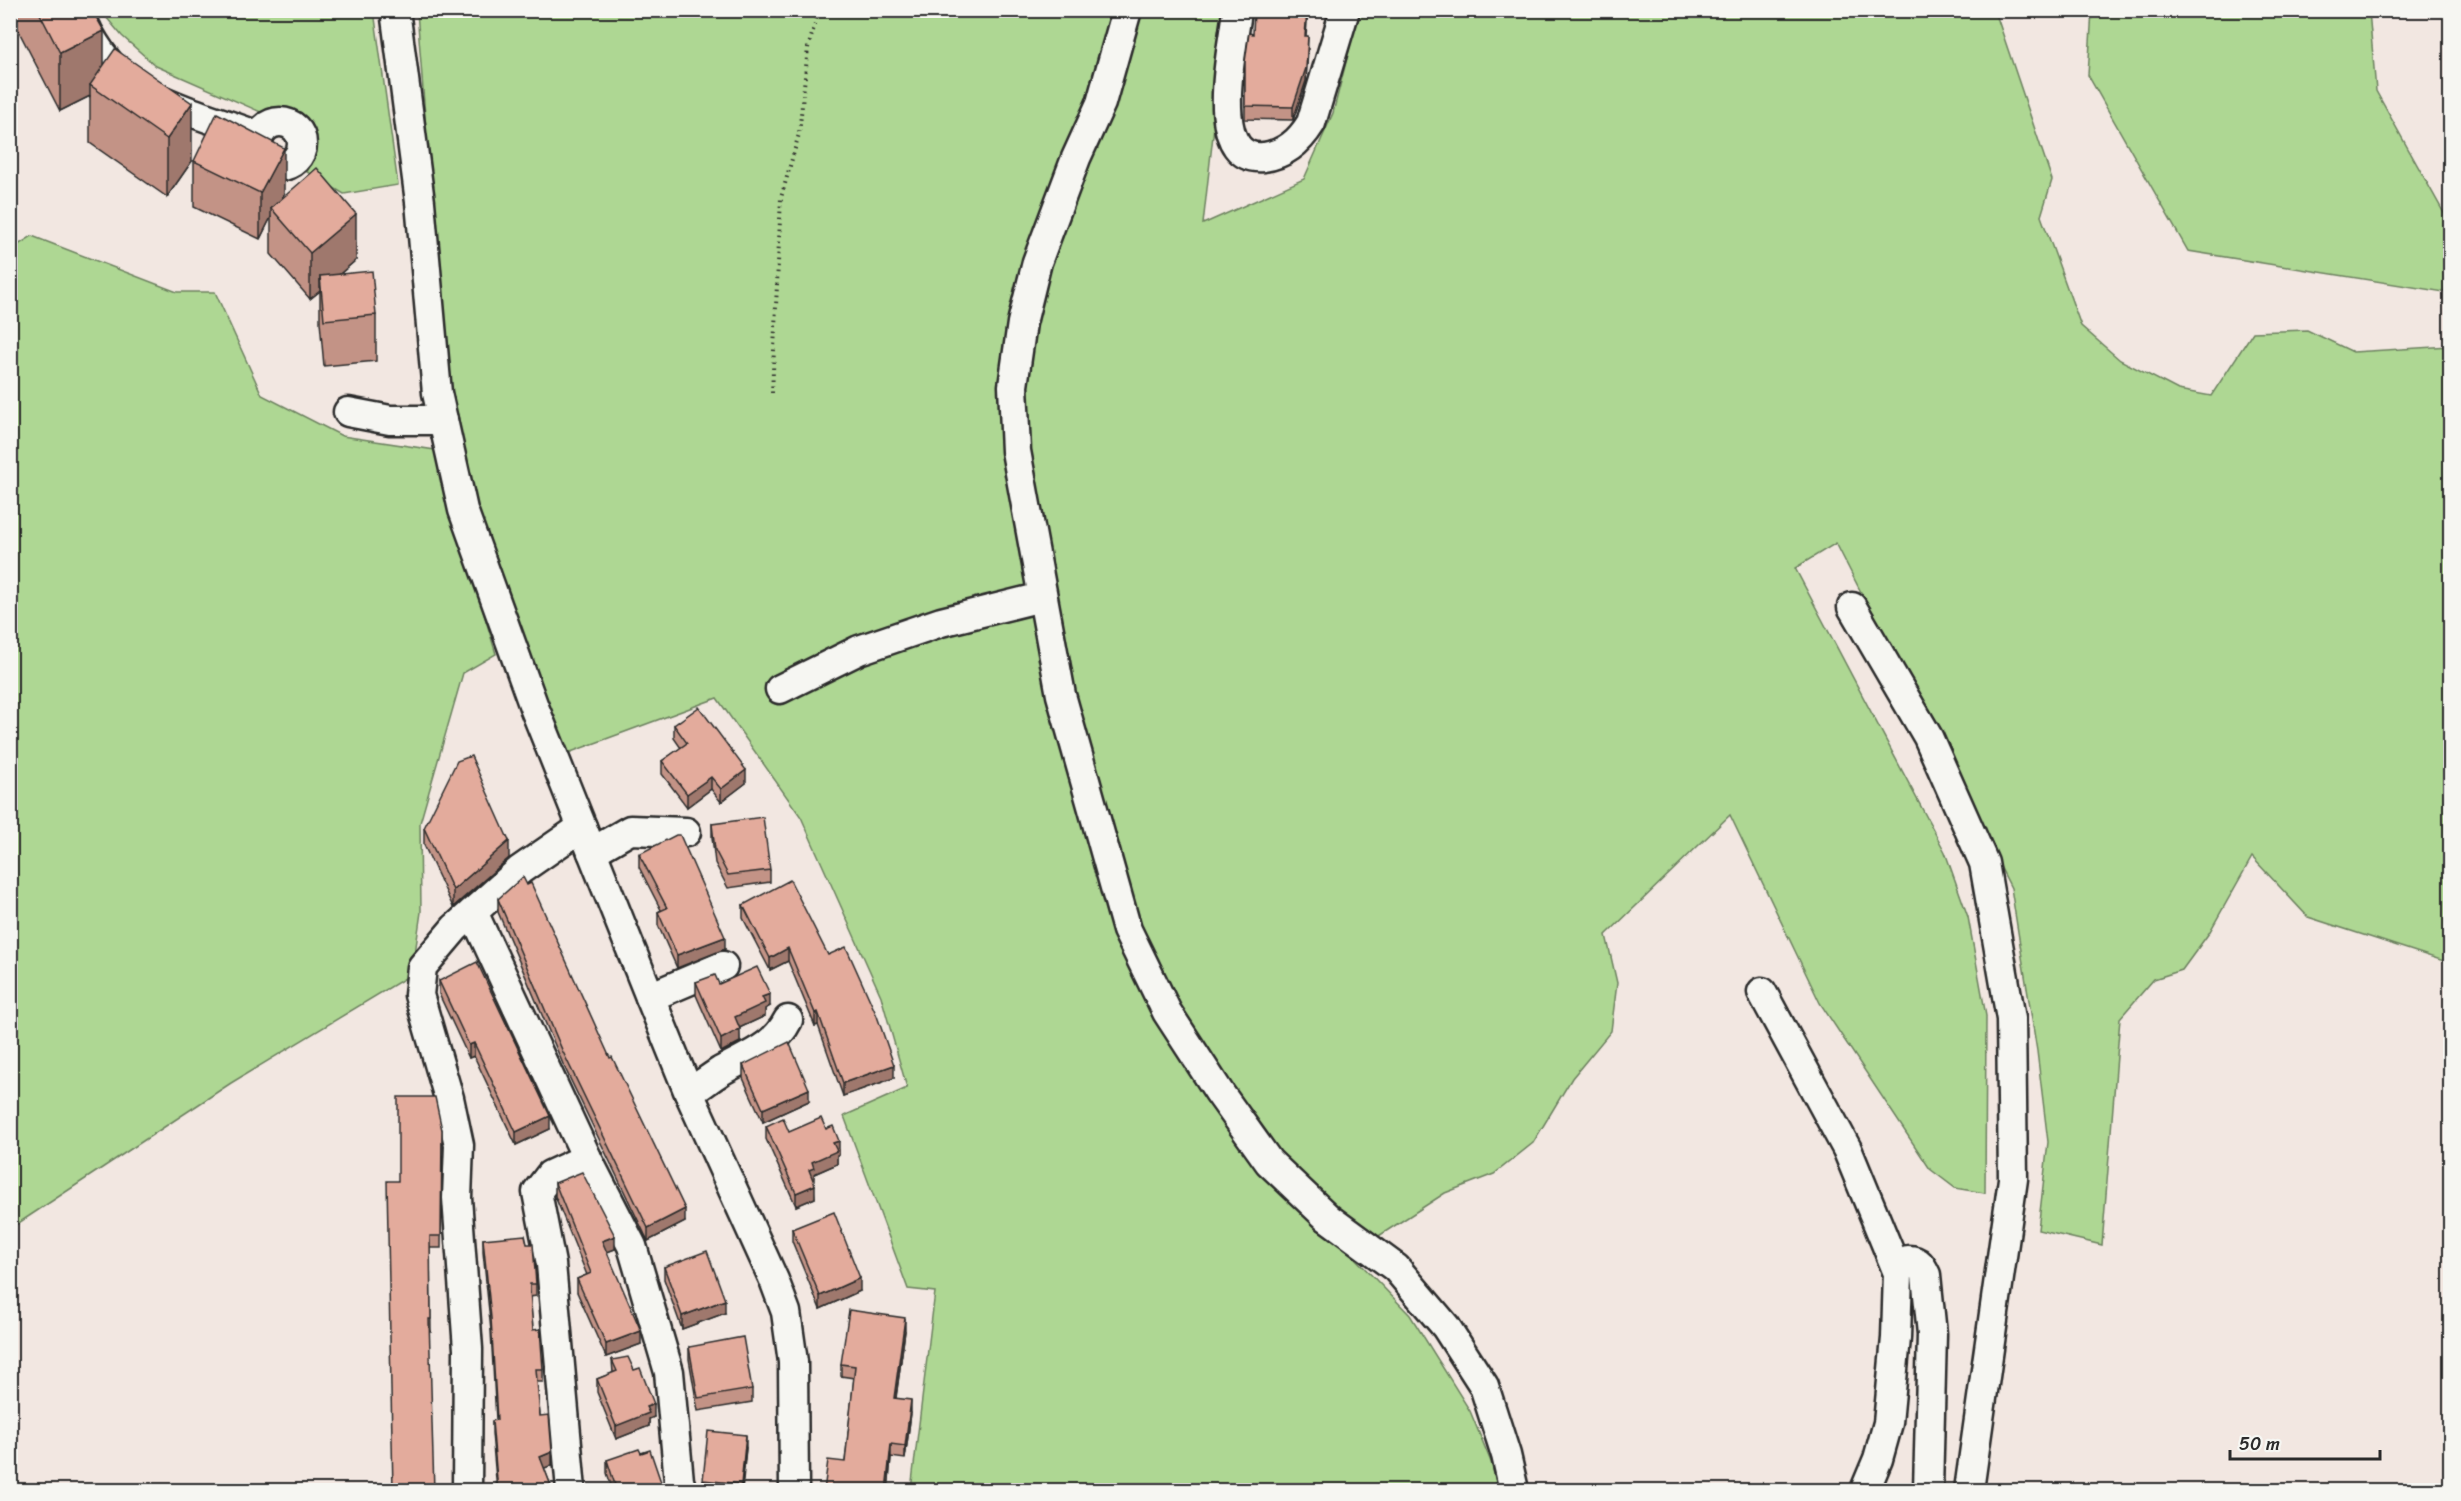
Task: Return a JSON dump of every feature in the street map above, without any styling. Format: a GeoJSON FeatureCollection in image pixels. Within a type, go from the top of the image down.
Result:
{"type":"FeatureCollection","features":[{"type":"Feature","properties":{"kind":"street"},"geometry":{"type":"LineString","coordinates":[[79,10],[95,43],[114,69],[137,87],[258,136]]}},
{"type":"Feature","properties":{"kind":"street"},"geometry":{"type":"LineString","coordinates":[[396,10],[421,214],[437,393],[463,510],[534,707],[650,997],[689,1093],[774,1280],[786,1312],[793,1362],[794,1491]]}},
{"type":"Feature","properties":{"kind":"street"},"geometry":{"type":"LineString","coordinates":[[1127,10],[1101,103],[1076,158],[1037,262],[1022,323],[1013,386],[1016,451],[1061,695],[1127,930],[1167,1012],[1219,1092],[1269,1162],[1328,1218],[1396,1268],[1446,1327],[1484,1386],[1506,1455],[1514,1491]]}},
{"type":"Feature","properties":{"kind":"street"},"geometry":{"type":"LineString","coordinates":[[1237,10],[1226,112],[1230,136],[1239,151],[1265,157],[1286,150],[1301,140],[1311,123],[1345,10]]}},
{"type":"Feature","properties":{"kind":"street"},"geometry":{"type":"LineString","coordinates":[[348,412],[390,420],[443,420]]}},
{"type":"Feature","properties":{"kind":"street"},"geometry":{"type":"LineString","coordinates":[[780,689],[859,650],[941,622],[1042,597]]}},
{"type":"Feature","properties":{"kind":"street"},"geometry":{"type":"LineString","coordinates":[[1852,607],[1928,737],[1984,863],[2011,1019],[2013,1179],[1969,1491]]}},
{"type":"Feature","properties":{"kind":"street"},"geometry":{"type":"LineString","coordinates":[[467,1491],[468,1349],[457,1198],[459,1145],[419,995],[422,967],[455,928],[520,870],[587,839],[630,830],[686,832]]}},
{"type":"Feature","properties":{"kind":"street"},"geometry":{"type":"LineString","coordinates":[[473,912],[586,1158],[632,1246],[669,1372],[682,1491]]}},
{"type":"Feature","properties":{"kind":"street"},"geometry":{"type":"LineString","coordinates":[[650,997],[723,966]]}},
{"type":"Feature","properties":{"kind":"street"},"geometry":{"type":"LineString","coordinates":[[1762,992],[1847,1149],[1898,1273],[1896,1338],[1888,1423],[1878,1459],[1865,1491]]}},
{"type":"Feature","properties":{"kind":"street"},"geometry":{"type":"LineString","coordinates":[[689,1093],[721,1072],[753,1056],[781,1035],[788,1020]]}},
{"type":"Feature","properties":{"kind":"street"},"geometry":{"type":"LineString","coordinates":[[571,1491],[551,1264],[537,1192],[550,1175],[586,1158]]}},
{"type":"Feature","properties":{"kind":"street"},"geometry":{"type":"LineString","coordinates":[[1898,1273],[1908,1260],[1915,1260],[1922,1266],[1926,1275],[1932,1334],[1928,1491]]}},
{"type":"Feature","properties":{"kind":"path"},"geometry":{"type":"LineString","coordinates":[[772,393],[781,198],[799,135],[808,48],[819,10]]}},
{"type":"Feature","properties":{"kind":"green space"},"geometry":{"type":"Polygon","coordinates":[[[101,11],[374,11],[398,185],[344,194],[307,172],[314,154],[313,137],[305,123],[298,117],[289,113],[272,117],[156,66],[122,36],[101,11]]]}},
{"type":"Feature","properties":{"kind":"green space"},"geometry":{"type":"Polygon","coordinates":[[[417,11],[1227,11],[1203,224],[1304,179],[1333,113],[1359,11],[1995,11],[2052,180],[2041,216],[2081,326],[2120,360],[2178,390],[2211,396],[2253,332],[2307,330],[2353,352],[2450,346],[2450,963],[2308,917],[2252,857],[2209,933],[2182,970],[2154,979],[2120,1018],[2102,1245],[2038,1230],[2048,1142],[2037,1051],[2011,888],[1836,543],[1795,568],[1945,852],[1968,917],[1986,1016],[1985,1193],[1955,1188],[1930,1169],[1820,1003],[1730,815],[1606,935],[1617,983],[1611,1031],[1572,1078],[1533,1143],[1494,1174],[1445,1193],[1351,1254],[1410,1315],[1470,1411],[1491,1462],[1498,1490],[911,1490],[935,1292],[908,1289],[844,1116],[907,1088],[881,996],[801,817],[717,698],[560,756],[505,584],[484,528],[446,393],[417,11]]]}},
{"type":"Feature","properties":{"kind":"green space"},"geometry":{"type":"Polygon","coordinates":[[[2092,11],[2369,11],[2376,91],[2450,224],[2450,275],[2444,292],[2188,251],[2088,75],[2092,11]]]}},
{"type":"Feature","properties":{"kind":"green space"},"geometry":{"type":"Polygon","coordinates":[[[32,236],[177,292],[215,292],[262,395],[342,436],[435,450],[496,654],[463,673],[420,823],[421,912],[412,974],[231,1083],[11,1228],[10,250],[32,236]]]}},
{"type":"Feature","properties":{"kind":"building"},"geometry":{"type":"Polygon","coordinates":[[[38,10],[92,10],[104,31],[60,53],[38,10]]]}},
{"type":"Feature","properties":{"kind":"building"},"geometry":{"type":"Polygon","coordinates":[[[1254,10],[1307,10],[1306,68],[1293,107],[1245,106],[1245,62],[1249,33],[1253,34],[1254,10]]]}},
{"type":"Feature","properties":{"kind":"building"},"geometry":{"type":"Polygon","coordinates":[[[115,49],[192,103],[167,139],[90,85],[115,49]]]}},
{"type":"Feature","properties":{"kind":"building"},"geometry":{"type":"Polygon","coordinates":[[[217,113],[284,148],[260,193],[194,161],[217,113]]]}},
{"type":"Feature","properties":{"kind":"building"},"geometry":{"type":"Polygon","coordinates":[[[317,168],[356,214],[310,253],[271,208],[317,168]]]}},
{"type":"Feature","properties":{"kind":"building"},"geometry":{"type":"Polygon","coordinates":[[[372,271],[376,315],[324,320],[320,276],[372,271]]]}},
{"type":"Feature","properties":{"kind":"building"},"geometry":{"type":"Polygon","coordinates":[[[699,707],[746,770],[721,789],[711,777],[687,794],[662,761],[687,743],[674,725],[699,707]]]}},
{"type":"Feature","properties":{"kind":"building"},"geometry":{"type":"Polygon","coordinates":[[[471,756],[509,841],[453,890],[424,828],[457,761],[471,756]]]}},
{"type":"Feature","properties":{"kind":"building"},"geometry":{"type":"Polygon","coordinates":[[[763,817],[770,870],[728,875],[715,850],[712,824],[763,817]]]}},
{"type":"Feature","properties":{"kind":"building"},"geometry":{"type":"Polygon","coordinates":[[[680,835],[725,937],[677,955],[658,912],[667,908],[639,854],[680,835]]]}},
{"type":"Feature","properties":{"kind":"building"},"geometry":{"type":"Polygon","coordinates":[[[523,877],[527,885],[531,883],[610,1058],[612,1057],[685,1209],[648,1228],[563,1052],[498,899],[523,877]]]}},
{"type":"Feature","properties":{"kind":"building"},"geometry":{"type":"Polygon","coordinates":[[[790,880],[828,955],[846,947],[877,1016],[894,1065],[843,1083],[818,1012],[815,1013],[788,948],[770,958],[743,905],[790,880]]]}},
{"type":"Feature","properties":{"kind":"building"},"geometry":{"type":"Polygon","coordinates":[[[477,962],[550,1116],[516,1132],[474,1043],[469,1045],[439,981],[477,962]]]}},
{"type":"Feature","properties":{"kind":"building"},"geometry":{"type":"Polygon","coordinates":[[[757,967],[770,994],[762,997],[765,1003],[735,1017],[740,1029],[721,1039],[696,982],[715,975],[719,984],[757,967]]]}},
{"type":"Feature","properties":{"kind":"building"},"geometry":{"type":"Polygon","coordinates":[[[789,1042],[809,1089],[763,1109],[743,1065],[789,1042]]]}},
{"type":"Feature","properties":{"kind":"building"},"geometry":{"type":"Polygon","coordinates":[[[398,1097],[435,1097],[442,1130],[441,1236],[430,1236],[431,1319],[429,1319],[434,1491],[393,1491],[387,1181],[398,1181],[398,1097]]]}},
{"type":"Feature","properties":{"kind":"building"},"geometry":{"type":"Polygon","coordinates":[[[783,1118],[789,1132],[821,1118],[826,1129],[833,1126],[839,1141],[833,1143],[837,1151],[812,1162],[814,1168],[809,1170],[815,1185],[796,1193],[766,1126],[783,1118]]]}},
{"type":"Feature","properties":{"kind":"building"},"geometry":{"type":"Polygon","coordinates":[[[582,1172],[615,1236],[602,1241],[641,1331],[606,1344],[577,1279],[591,1273],[555,1183],[582,1172]]]}},
{"type":"Feature","properties":{"kind":"building"},"geometry":{"type":"Polygon","coordinates":[[[834,1212],[860,1278],[820,1296],[792,1229],[834,1212]]]}},
{"type":"Feature","properties":{"kind":"building"},"geometry":{"type":"Polygon","coordinates":[[[525,1235],[527,1244],[533,1244],[536,1284],[530,1284],[530,1290],[533,1330],[540,1329],[543,1369],[536,1369],[540,1416],[549,1415],[552,1452],[540,1457],[553,1491],[498,1491],[492,1421],[497,1420],[491,1318],[483,1239],[525,1235]]]}},
{"type":"Feature","properties":{"kind":"building"},"geometry":{"type":"Polygon","coordinates":[[[707,1251],[725,1300],[682,1316],[664,1267],[707,1251]]]}},
{"type":"Feature","properties":{"kind":"building"},"geometry":{"type":"Polygon","coordinates":[[[849,1310],[905,1318],[894,1398],[911,1400],[905,1446],[891,1444],[886,1491],[824,1491],[828,1460],[845,1462],[855,1366],[841,1364],[849,1310]]]}},
{"type":"Feature","properties":{"kind":"building"},"geometry":{"type":"Polygon","coordinates":[[[743,1337],[752,1389],[698,1398],[689,1347],[743,1337]]]}},
{"type":"Feature","properties":{"kind":"building"},"geometry":{"type":"Polygon","coordinates":[[[628,1357],[634,1370],[640,1368],[654,1404],[646,1407],[649,1413],[616,1426],[597,1379],[617,1371],[612,1360],[628,1357]]]}},
{"type":"Feature","properties":{"kind":"building"},"geometry":{"type":"Polygon","coordinates":[[[708,1431],[746,1435],[741,1484],[703,1480],[708,1431]]]}},
{"type":"Feature","properties":{"kind":"building"},"geometry":{"type":"Polygon","coordinates":[[[639,1449],[641,1453],[650,1450],[664,1491],[617,1491],[607,1460],[639,1449]]]}}]}
